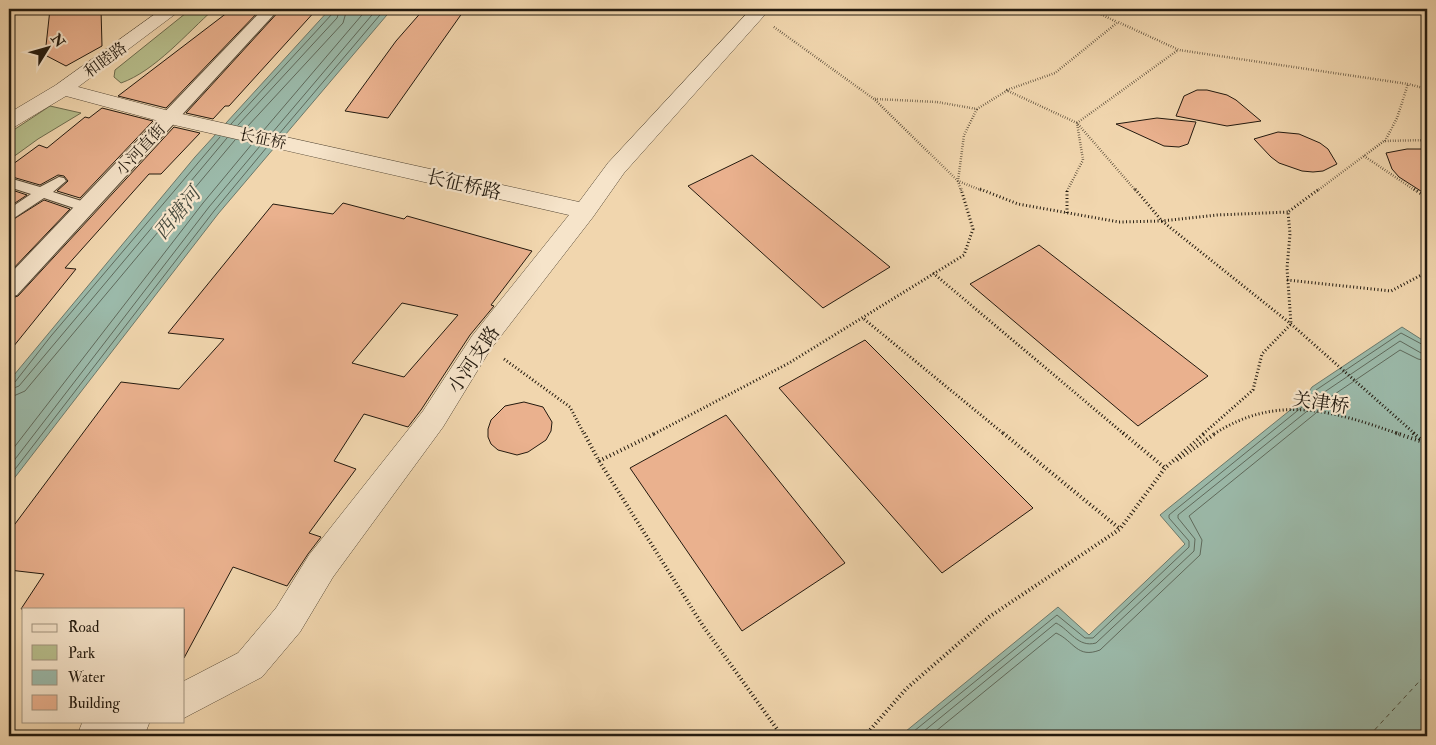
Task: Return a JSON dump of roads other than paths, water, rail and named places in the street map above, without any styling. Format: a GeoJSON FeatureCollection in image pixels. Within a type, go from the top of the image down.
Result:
{"type":"FeatureCollection","features":[{"type":"Feature","properties":{"kind":"street","name":"和睦路"},"geometry":{"type":"LineString","coordinates":[[9,122],[63,90],[172,9]]}},
{"type":"Feature","properties":{"kind":"street","name":"小河直街"},"geometry":{"type":"LineString","coordinates":[[9,289],[86,207],[176,119],[271,9]]}},
{"type":"Feature","properties":{"kind":"street","name":"小河支路"},"geometry":{"type":"LineString","coordinates":[[185,699],[250,665],[288,620],[321,566],[433,419],[481,343],[585,211],[616,168],[759,11]]}},
{"type":"Feature","properties":{"kind":"street"},"geometry":{"type":"LineString","coordinates":[[63,90],[176,119]]}},
{"type":"Feature","properties":{"kind":"street","name":"长征桥"},"geometry":{"type":"LineString","coordinates":[[176,119],[343,156]]}},
{"type":"Feature","properties":{"kind":"street","name":"长征桥路"},"geometry":{"type":"LineString","coordinates":[[343,156],[585,211]]}},
{"type":"Feature","properties":{"kind":"street"},"geometry":{"type":"LineString","coordinates":[[95,736],[130,722]]}},
{"type":"Feature","properties":{"kind":"lane"},"geometry":{"type":"LineString","coordinates":[[9,215],[59,181]]}},
{"type":"Feature","properties":{"kind":"lane"},"geometry":{"type":"LineString","coordinates":[[9,182],[41,194],[86,207]]}},
{"type":"Feature","properties":{"kind":"water","name":"西塘河"},"geometry":{"type":"Polygon","coordinates":[[[330,9],[392,9],[218,214],[9,485],[9,381],[195,157],[330,9]]]}},
{"type":"Feature","properties":{"kind":"water"},"geometry":{"type":"Polygon","coordinates":[[[1402,327],[1427,343],[1427,736],[900,736],[1058,607],[1089,635],[1185,544],[1160,515],[1304,399],[1312,387],[1402,327]]]}}]}
